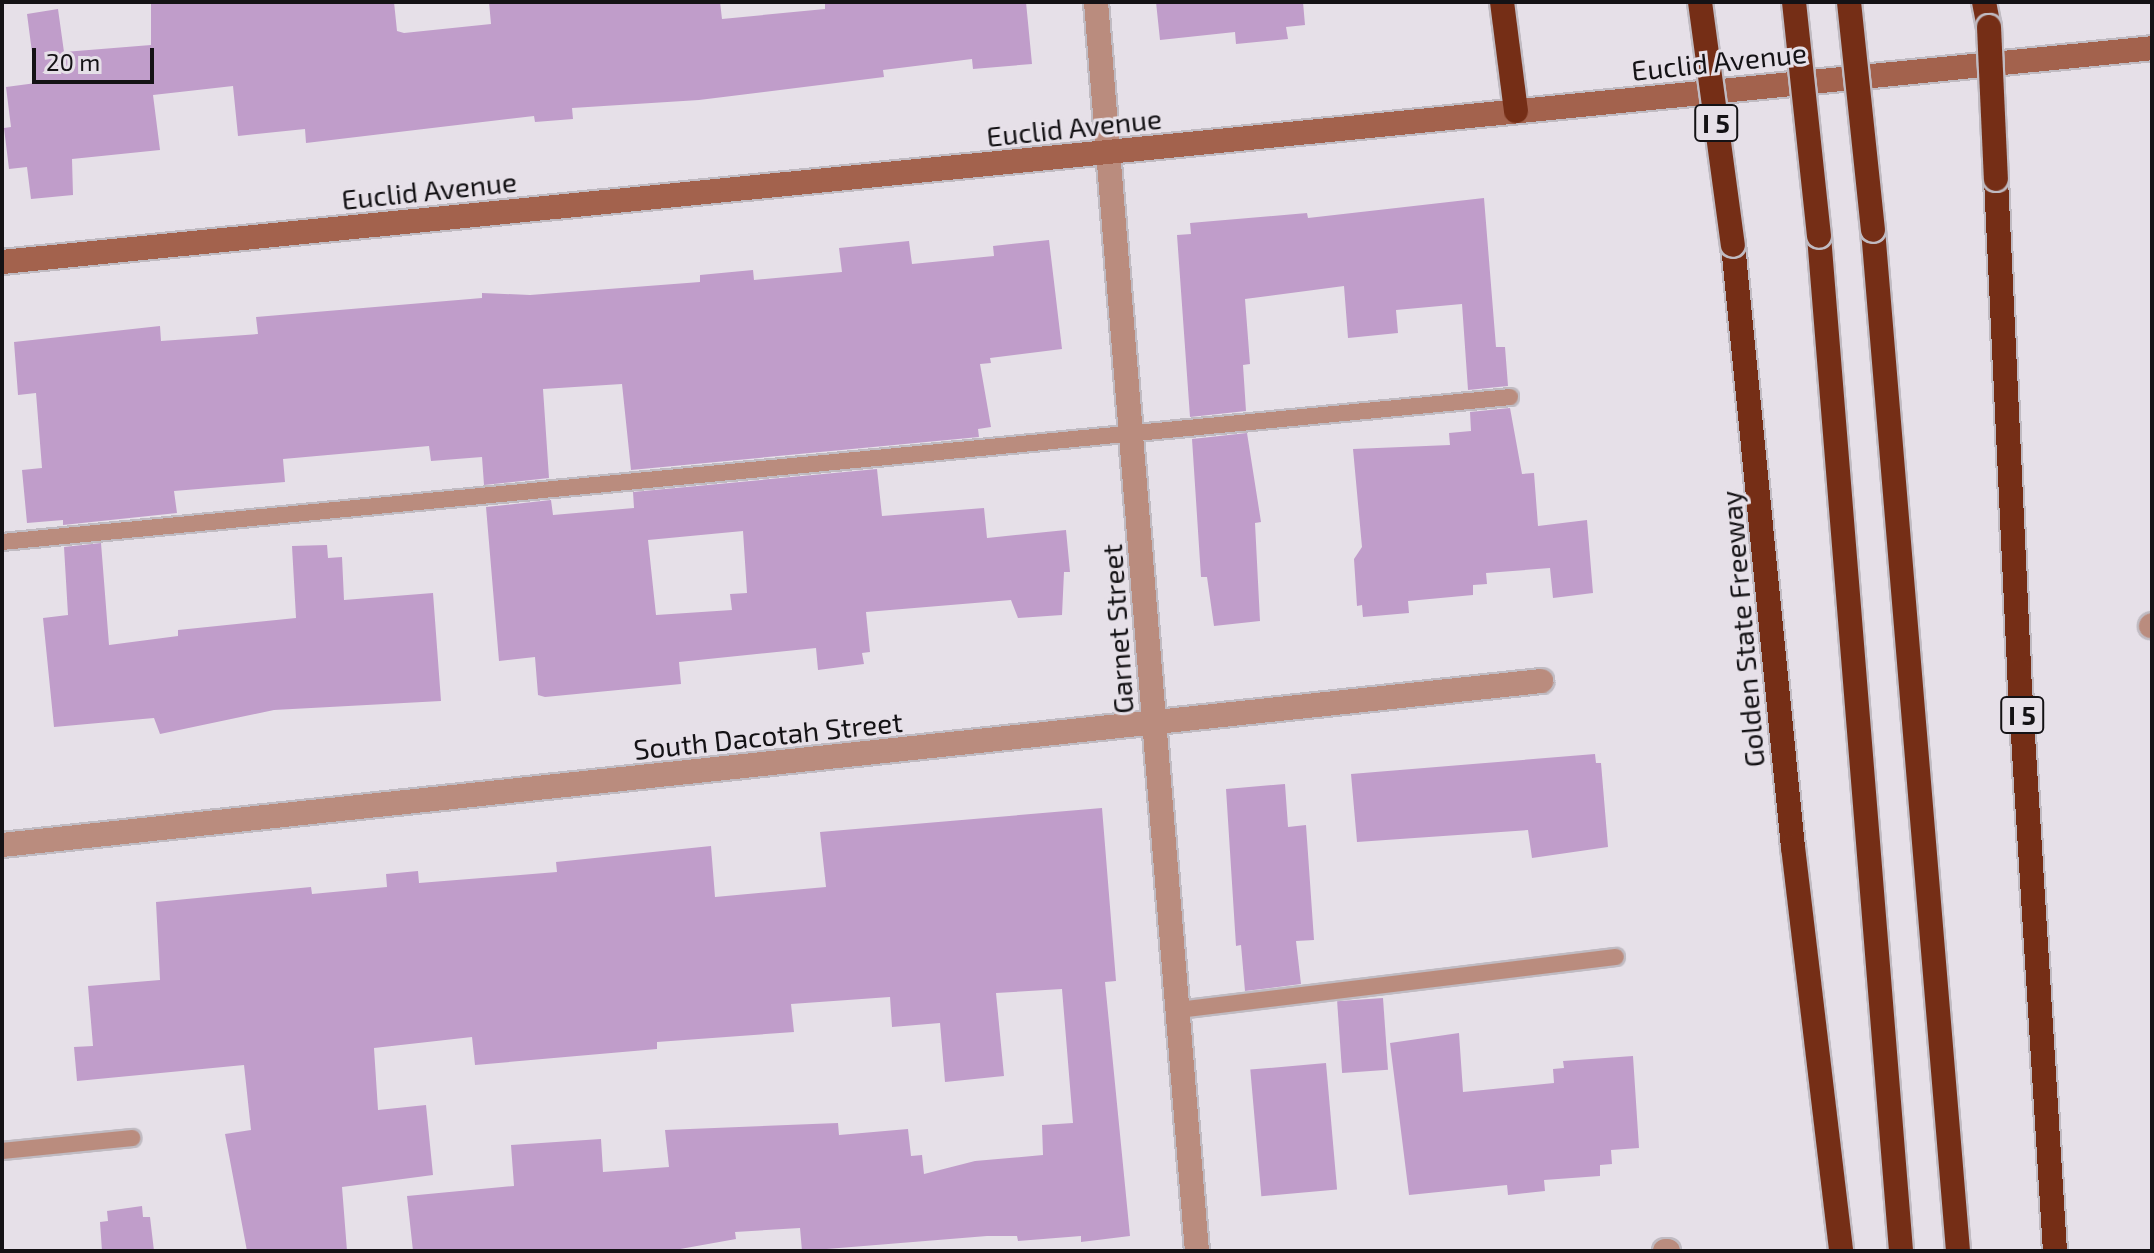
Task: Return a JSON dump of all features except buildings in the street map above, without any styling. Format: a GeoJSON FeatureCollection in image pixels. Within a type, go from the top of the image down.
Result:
{"type":"FeatureCollection","features":[{"type":"Feature","properties":{"kind":"highway"},"geometry":{"type":"LineString","coordinates":[[1502,2],[1516,111]]}},
{"type":"Feature","properties":{"kind":"highway","name":"Golden State Freeway"},"geometry":{"type":"LineString","coordinates":[[1700,2],[1733,245],[1793,847],[1841,1251]]}},
{"type":"Feature","properties":{"kind":"highway"},"geometry":{"type":"LineString","coordinates":[[1794,2],[1819,236],[1901,1251]]}},
{"type":"Feature","properties":{"kind":"highway"},"geometry":{"type":"LineString","coordinates":[[1849,2],[1873,230],[1958,1251]]}},
{"type":"Feature","properties":{"kind":"highway","name":"I 5"},"geometry":{"type":"LineString","coordinates":[[1984,2],[1989,27],[2019,671],[2055,1251]]}},
{"type":"Feature","properties":{"kind":"highway"},"geometry":{"type":"LineString","coordinates":[[1989,27],[1991,2]]}},
{"type":"Feature","properties":{"kind":"street","name":"Garnet Street"},"geometry":{"type":"LineString","coordinates":[[1096,2],[1112,153],[1197,1251]]}},
{"type":"Feature","properties":{"kind":"street","name":"Euclid Avenue"},"geometry":{"type":"LineString","coordinates":[[2,262],[2152,48]]}},
{"type":"Feature","properties":{"kind":"street","name":"South Dacotah Street"},"geometry":{"type":"LineString","coordinates":[[2,845],[1541,681]]}},
{"type":"Feature","properties":{"kind":"lane"},"geometry":{"type":"LineString","coordinates":[[2,542],[1132,430],[1510,397]]}},
{"type":"Feature","properties":{"kind":"lane"},"geometry":{"type":"LineString","coordinates":[[1178,1010],[1616,957]]}},
{"type":"Feature","properties":{"kind":"lane"},"geometry":{"type":"LineString","coordinates":[[2,1151],[132,1138]]}}]}
